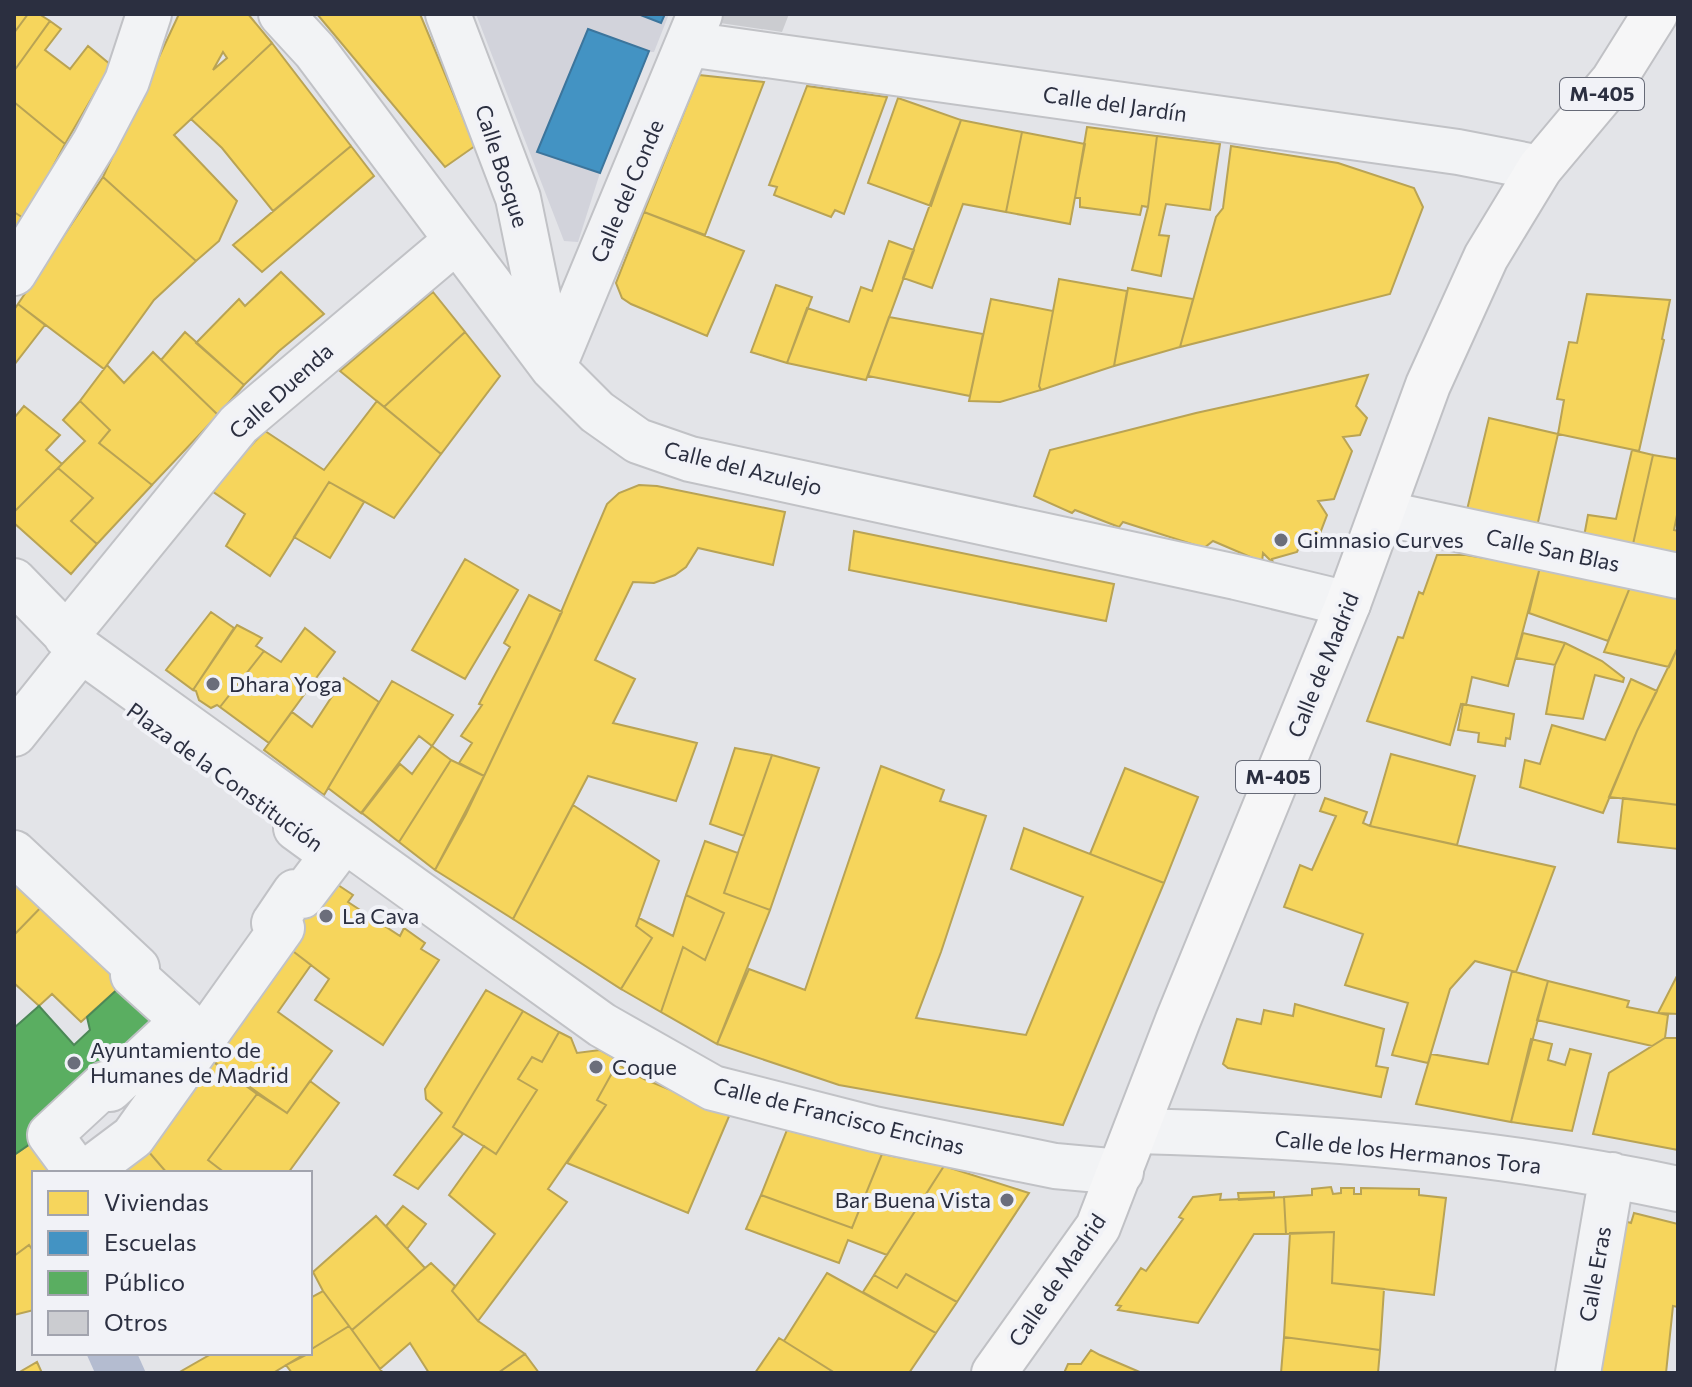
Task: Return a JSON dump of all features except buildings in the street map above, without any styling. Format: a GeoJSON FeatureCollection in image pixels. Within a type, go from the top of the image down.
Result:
{"type":"FeatureCollection","features":[{"type":"Feature","properties":{"kind":"main road","name":"Calle de Madrid"},"geometry":{"type":"LineString","coordinates":[[994,1373],[1098,1227],[1178,1020],[1348,604],[1428,385],[1486,257],[1540,168],[1613,81],[1655,14]]}},
{"type":"Feature","properties":{"kind":"street"},"geometry":{"type":"LineString","coordinates":[[14,273],[95,142],[121,93],[149,14]]}},
{"type":"Feature","properties":{"kind":"street","name":"Calle del Azulejo"},"geometry":{"type":"LineString","coordinates":[[281,14],[315,51],[553,368],[597,412],[638,441],[690,459],[1348,604]]}},
{"type":"Feature","properties":{"kind":"street","name":"Calle Bosque"},"geometry":{"type":"LineString","coordinates":[[448,14],[518,198],[553,368]]}},
{"type":"Feature","properties":{"kind":"street","name":"Calle del Conde"},"geometry":{"type":"LineString","coordinates":[[553,368],[694,29]]}},
{"type":"Feature","properties":{"kind":"street","name":"Calle del Jardín"},"geometry":{"type":"LineString","coordinates":[[694,29],[1458,152],[1540,168]]}},
{"type":"Feature","properties":{"kind":"street","name":"Calle Duenda"},"geometry":{"type":"LineString","coordinates":[[14,734],[74,643],[239,424],[457,240]]}},
{"type":"Feature","properties":{"kind":"street","name":"Calle San Blas"},"geometry":{"type":"LineString","coordinates":[[1382,513],[1678,576]]}},
{"type":"Feature","properties":{"kind":"street","name":"Plaza de la Constitución"},"geometry":{"type":"LineString","coordinates":[[14,581],[74,643],[343,840]]}},
{"type":"Feature","properties":{"kind":"street","name":"Plaza de la Constitución"},"geometry":{"type":"LineString","coordinates":[[14,610],[72,666],[333,855],[302,896],[295,892],[274,923],[282,928],[133,1137],[88,1171]]}},
{"type":"Feature","properties":{"kind":"street","name":"Calle de Francisco Encinas"},"geometry":{"type":"LineString","coordinates":[[343,840],[602,1025],[713,1088],[874,1129],[1040,1163],[1121,1172]]}},
{"type":"Feature","properties":{"kind":"street"},"geometry":{"type":"LineString","coordinates":[[14,853],[137,968],[133,975],[183,1020],[169,1038],[166,1037],[110,1089],[105,1084],[50,1135],[77,1171]]}},
{"type":"Feature","properties":{"kind":"street","name":"Calle de los Hermanos Tora"},"geometry":{"type":"LineString","coordinates":[[1136,1131],[1208,1133],[1437,1151],[1612,1175],[1678,1189]]}},
{"type":"Feature","properties":{"kind":"street","name":"Calle Eras"},"geometry":{"type":"LineString","coordinates":[[1578,1373],[1612,1175]]}},
{"type":"Feature","properties":{"kind":"shaded area"},"geometry":{"type":"Polygon","coordinates":[[[476,14],[669,14],[654,52],[649,52],[600,173],[578,242],[564,241],[476,14]]]}},
{"type":"Feature","properties":{"kind":"water"},"geometry":{"type":"Polygon","coordinates":[[[87,1355],[138,1355],[146,1373],[95,1373],[87,1355]]]}},
{"type":"Feature","properties":{"kind":"place","name":"Gimnasio Curves"},"geometry":{"type":"Point","coordinates":[1281,540]}},
{"type":"Feature","properties":{"kind":"place","name":"Dhara Yoga"},"geometry":{"type":"Point","coordinates":[213,684]}},
{"type":"Feature","properties":{"kind":"place","name":"La Cava"},"geometry":{"type":"Point","coordinates":[326,916]}},
{"type":"Feature","properties":{"kind":"place","name":"Ayuntamiento de Humanes de Madrid"},"geometry":{"type":"Point","coordinates":[74,1063]}},
{"type":"Feature","properties":{"kind":"place","name":"Coque"},"geometry":{"type":"Point","coordinates":[596,1067]}},
{"type":"Feature","properties":{"kind":"place","name":"Bar Buena Vista"},"geometry":{"type":"Point","coordinates":[1007,1200]}}]}
